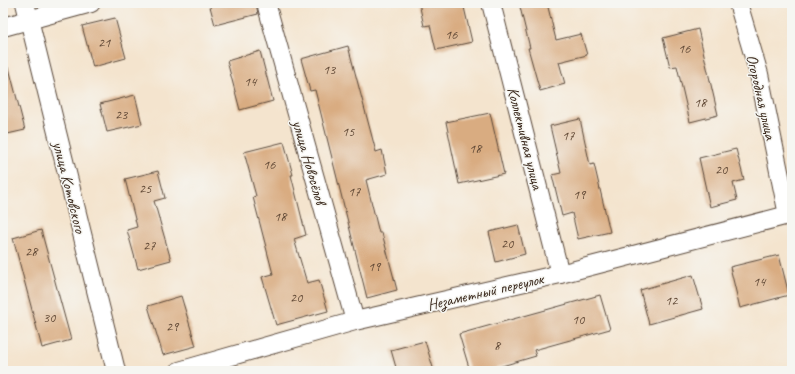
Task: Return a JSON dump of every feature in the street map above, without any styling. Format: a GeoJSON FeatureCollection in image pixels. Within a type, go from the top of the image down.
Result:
{"type":"FeatureCollection","features":[{"type":"Feature","properties":{"kind":"street"},"geometry":{"type":"LineString","coordinates":[[3,26],[27,12],[91,3]]}},
{"type":"Feature","properties":{"kind":"street","name":"улица Новосёлов"},"geometry":{"type":"LineString","coordinates":[[266,3],[355,321]]}},
{"type":"Feature","properties":{"kind":"street","name":"Коллективная улица"},"geometry":{"type":"LineString","coordinates":[[491,3],[560,274]]}},
{"type":"Feature","properties":{"kind":"street","name":"Огородная улица"},"geometry":{"type":"LineString","coordinates":[[738,3],[759,74],[790,214]]}},
{"type":"Feature","properties":{"kind":"street","name":"улица Котовского"},"geometry":{"type":"LineString","coordinates":[[27,12],[116,371]]}},
{"type":"Feature","properties":{"kind":"street","name":"Незаметный переулок"},"geometry":{"type":"LineString","coordinates":[[179,371],[355,321],[560,274],[790,214]]}},
{"type":"Feature","properties":{"kind":"building"},"geometry":{"type":"Polygon","coordinates":[[[209,3],[256,3],[258,14],[215,25],[209,3]]]}},
{"type":"Feature","properties":{"kind":"building"},"geometry":{"type":"Polygon","coordinates":[[[419,3],[463,3],[472,42],[436,50],[430,25],[424,26],[419,3]]]}},
{"type":"Feature","properties":{"kind":"building"},"geometry":{"type":"Polygon","coordinates":[[[519,3],[547,3],[556,40],[581,34],[587,55],[559,62],[565,84],[540,91],[528,48],[530,48],[519,3]]]}},
{"type":"Feature","properties":{"kind":"building"},"geometry":{"type":"Polygon","coordinates":[[[115,18],[126,58],[93,67],[82,26],[115,18]]]}},
{"type":"Feature","properties":{"kind":"building"},"geometry":{"type":"Polygon","coordinates":[[[698,29],[718,115],[690,122],[677,66],[670,67],[663,38],[698,29]]]}},
{"type":"Feature","properties":{"kind":"building"},"geometry":{"type":"Polygon","coordinates":[[[348,46],[376,152],[382,150],[387,174],[366,180],[379,233],[382,233],[397,290],[367,298],[315,90],[310,91],[301,59],[348,46]]]}},
{"type":"Feature","properties":{"kind":"building"},"geometry":{"type":"Polygon","coordinates":[[[260,51],[273,101],[240,110],[227,61],[260,51]]]}},
{"type":"Feature","properties":{"kind":"building"},"geometry":{"type":"Polygon","coordinates":[[[9,68],[25,130],[3,135],[3,69],[9,68]]]}},
{"type":"Feature","properties":{"kind":"building"},"geometry":{"type":"Polygon","coordinates":[[[135,95],[142,124],[107,132],[100,104],[135,95]]]}},
{"type":"Feature","properties":{"kind":"building"},"geometry":{"type":"Polygon","coordinates":[[[490,113],[504,174],[459,184],[446,122],[490,113]]]}},
{"type":"Feature","properties":{"kind":"building"},"geometry":{"type":"Polygon","coordinates":[[[580,119],[590,165],[594,164],[610,232],[578,239],[572,213],[562,216],[552,175],[561,173],[550,126],[580,119]]]}},
{"type":"Feature","properties":{"kind":"building"},"geometry":{"type":"Polygon","coordinates":[[[284,142],[306,235],[294,239],[307,283],[319,280],[328,311],[276,325],[262,277],[273,274],[253,197],[256,196],[244,152],[284,142]]]}},
{"type":"Feature","properties":{"kind":"building"},"geometry":{"type":"Polygon","coordinates":[[[736,149],[744,180],[733,183],[737,200],[710,207],[699,158],[736,149]]]}},
{"type":"Feature","properties":{"kind":"building"},"geometry":{"type":"Polygon","coordinates":[[[158,171],[165,198],[154,201],[171,260],[138,269],[127,230],[137,227],[125,179],[158,171]]]}},
{"type":"Feature","properties":{"kind":"building"},"geometry":{"type":"Polygon","coordinates":[[[518,225],[525,254],[496,262],[489,232],[518,225]]]}},
{"type":"Feature","properties":{"kind":"building"},"geometry":{"type":"Polygon","coordinates":[[[41,230],[71,340],[42,348],[13,238],[41,230]]]}},
{"type":"Feature","properties":{"kind":"building"},"geometry":{"type":"Polygon","coordinates":[[[779,255],[789,295],[740,308],[730,267],[779,255]]]}},
{"type":"Feature","properties":{"kind":"building"},"geometry":{"type":"Polygon","coordinates":[[[693,275],[703,309],[649,324],[640,290],[693,275]]]}},
{"type":"Feature","properties":{"kind":"building"},"geometry":{"type":"Polygon","coordinates":[[[600,295],[610,329],[534,350],[536,356],[485,371],[470,371],[459,334],[600,295]]]}},
{"type":"Feature","properties":{"kind":"building"},"geometry":{"type":"Polygon","coordinates":[[[181,296],[196,346],[163,355],[148,306],[181,296]]]}},
{"type":"Feature","properties":{"kind":"building"},"geometry":{"type":"Polygon","coordinates":[[[425,341],[434,371],[397,371],[391,350],[425,341]]]}}]}
